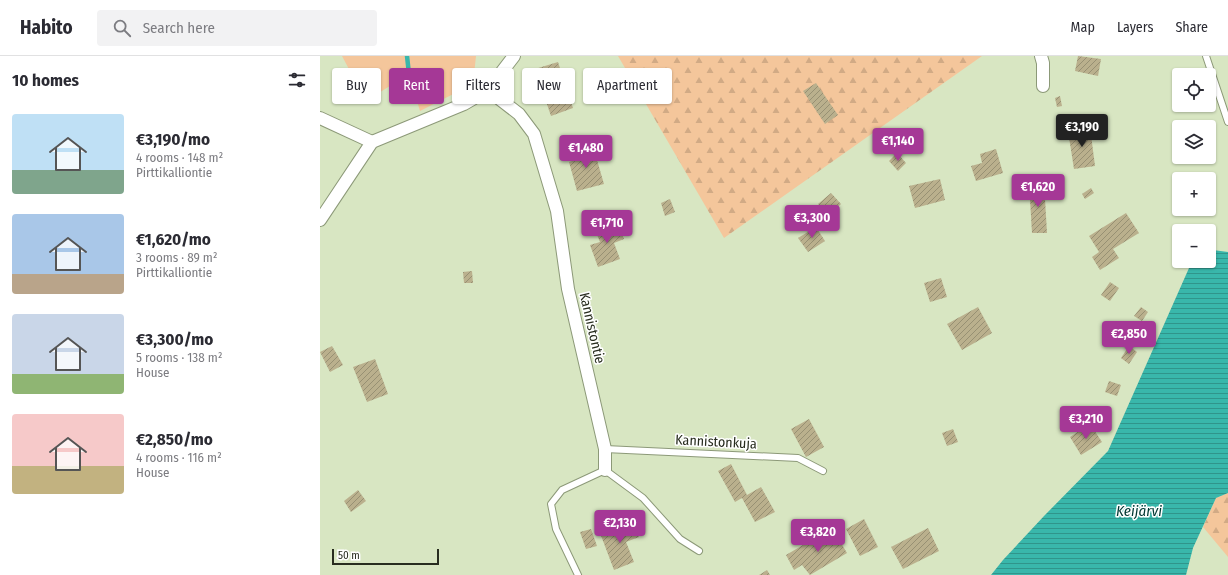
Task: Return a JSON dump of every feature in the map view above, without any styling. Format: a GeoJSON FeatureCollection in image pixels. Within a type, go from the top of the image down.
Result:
{"type":"FeatureCollection","features":[{"type":"Feature","properties":{"kind":"street"},"geometry":{"type":"LineString","coordinates":[[505,68],[514,56]]}},
{"type":"Feature","properties":{"kind":"street"},"geometry":{"type":"LineString","coordinates":[[1041,56],[1043,63],[1043,86]]}},
{"type":"Feature","properties":{"kind":"street"},"geometry":{"type":"LineString","coordinates":[[320,220],[372,142],[464,104]]}},
{"type":"Feature","properties":{"kind":"street","name":"Kannistontie"},"geometry":{"type":"LineString","coordinates":[[506,104],[519,114],[534,134],[558,211],[568,289],[605,449],[605,470]]}},
{"type":"Feature","properties":{"kind":"street"},"geometry":{"type":"LineString","coordinates":[[320,118],[372,142]]}},
{"type":"Feature","properties":{"kind":"lane"},"geometry":{"type":"LineString","coordinates":[[1206,56],[1228,122]]}},
{"type":"Feature","properties":{"kind":"lane","name":"Kannistonkuja"},"geometry":{"type":"LineString","coordinates":[[605,449],[798,458],[823,471]]}},
{"type":"Feature","properties":{"kind":"lane"},"geometry":{"type":"LineString","coordinates":[[578,575],[556,529],[551,504],[562,490],[605,470],[643,498],[680,539],[699,550]]}},
{"type":"Feature","properties":{"kind":"green space"},"geometry":{"type":"Polygon","coordinates":[[[342,56],[476,56],[475,68],[452,68],[452,95],[444,99],[444,68],[389,68],[389,87],[381,92],[381,68],[348,68],[342,56]]]}},
{"type":"Feature","properties":{"kind":"green space"},"geometry":{"type":"Polygon","coordinates":[[[618,56],[982,56],[724,238],[646,104],[672,104],[672,68],[625,68],[618,56]]]}},
{"type":"Feature","properties":{"kind":"green space"},"geometry":{"type":"Polygon","coordinates":[[[418,104],[434,104],[420,111],[418,104]]]}},
{"type":"Feature","properties":{"kind":"green space"},"geometry":{"type":"Polygon","coordinates":[[[1228,493],[1228,557],[1203,527],[1216,498],[1228,493]]]}},
{"type":"Feature","properties":{"kind":"water","name":"Keijärvi"},"geometry":{"type":"Polygon","coordinates":[[[1216,250],[1228,252],[1228,493],[1216,498],[1193,548],[1186,575],[991,575],[1044,516],[1108,451],[1189,268],[1216,268],[1216,250]]]}},
{"type":"Feature","properties":{"kind":"building"},"geometry":{"type":"Polygon","coordinates":[[[1078,56],[1101,59],[1098,76],[1075,71],[1078,56]]]}},
{"type":"Feature","properties":{"kind":"building"},"geometry":{"type":"Polygon","coordinates":[[[558,62],[560,68],[538,68],[558,62]]]}},
{"type":"Feature","properties":{"kind":"building"},"geometry":{"type":"Polygon","coordinates":[[[816,83],[838,115],[825,124],[803,91],[816,83]]]}},
{"type":"Feature","properties":{"kind":"building"},"geometry":{"type":"Polygon","coordinates":[[[1060,96],[1062,106],[1057,107],[1055,98],[1060,96]]]}},
{"type":"Feature","properties":{"kind":"building"},"geometry":{"type":"Polygon","coordinates":[[[547,104],[572,104],[573,108],[551,116],[547,104]]]}},
{"type":"Feature","properties":{"kind":"building"},"geometry":{"type":"Polygon","coordinates":[[[1090,127],[1095,166],[1074,169],[1068,131],[1090,127]]]}},
{"type":"Feature","properties":{"kind":"building"},"geometry":{"type":"Polygon","coordinates":[[[592,143],[604,184],[577,191],[569,162],[579,159],[576,148],[592,143]]]}},
{"type":"Feature","properties":{"kind":"building"},"geometry":{"type":"Polygon","coordinates":[[[996,149],[1003,173],[976,181],[971,166],[982,163],[980,154],[996,149]]]}},
{"type":"Feature","properties":{"kind":"building"},"geometry":{"type":"Polygon","coordinates":[[[897,153],[906,163],[898,171],[889,161],[897,153]]]}},
{"type":"Feature","properties":{"kind":"building"},"geometry":{"type":"Polygon","coordinates":[[[940,179],[945,200],[915,208],[909,186],[940,179]]]}},
{"type":"Feature","properties":{"kind":"building"},"geometry":{"type":"Polygon","coordinates":[[[1044,182],[1047,233],[1032,233],[1029,183],[1044,182]]]}},
{"type":"Feature","properties":{"kind":"building"},"geometry":{"type":"Polygon","coordinates":[[[1091,188],[1094,193],[1085,199],[1082,194],[1091,188]]]}},
{"type":"Feature","properties":{"kind":"building"},"geometry":{"type":"Polygon","coordinates":[[[831,193],[841,204],[829,215],[818,204],[831,193]]]}},
{"type":"Feature","properties":{"kind":"building"},"geometry":{"type":"Polygon","coordinates":[[[670,199],[675,212],[665,216],[661,203],[670,199]]]}},
{"type":"Feature","properties":{"kind":"building"},"geometry":{"type":"Polygon","coordinates":[[[1126,213],[1139,233],[1113,249],[1119,258],[1100,270],[1092,257],[1099,252],[1089,236],[1126,213]]]}},
{"type":"Feature","properties":{"kind":"building"},"geometry":{"type":"Polygon","coordinates":[[[617,221],[624,239],[614,243],[620,259],[598,267],[590,245],[600,242],[595,230],[617,221]]]}},
{"type":"Feature","properties":{"kind":"building"},"geometry":{"type":"Polygon","coordinates":[[[816,227],[825,241],[808,252],[798,238],[816,227]]]}},
{"type":"Feature","properties":{"kind":"building"},"geometry":{"type":"Polygon","coordinates":[[[472,271],[473,283],[464,283],[463,272],[472,271]]]}},
{"type":"Feature","properties":{"kind":"building"},"geometry":{"type":"Polygon","coordinates":[[[941,278],[947,297],[930,302],[924,283],[941,278]]]}},
{"type":"Feature","properties":{"kind":"building"},"geometry":{"type":"Polygon","coordinates":[[[1110,282],[1119,288],[1110,301],[1101,295],[1110,282]]]}},
{"type":"Feature","properties":{"kind":"building"},"geometry":{"type":"Polygon","coordinates":[[[978,307],[992,333],[962,350],[947,324],[978,307]]]}},
{"type":"Feature","properties":{"kind":"building"},"geometry":{"type":"Polygon","coordinates":[[[1141,307],[1148,312],[1142,321],[1134,316],[1141,307]]]}},
{"type":"Feature","properties":{"kind":"building"},"geometry":{"type":"Polygon","coordinates":[[[332,346],[343,365],[330,372],[320,352],[332,346]]]}},
{"type":"Feature","properties":{"kind":"building"},"geometry":{"type":"Polygon","coordinates":[[[1129,346],[1137,352],[1129,364],[1121,358],[1129,346]]]}},
{"type":"Feature","properties":{"kind":"building"},"geometry":{"type":"Polygon","coordinates":[[[375,359],[388,394],[367,402],[353,367],[375,359]]]}},
{"type":"Feature","properties":{"kind":"building"},"geometry":{"type":"Polygon","coordinates":[[[1109,381],[1121,385],[1117,396],[1105,392],[1109,381]]]}},
{"type":"Feature","properties":{"kind":"building"},"geometry":{"type":"Polygon","coordinates":[[[809,419],[824,447],[806,457],[791,429],[809,419]]]}},
{"type":"Feature","properties":{"kind":"building"},"geometry":{"type":"Polygon","coordinates":[[[1090,424],[1102,442],[1081,455],[1070,437],[1090,424]]]}},
{"type":"Feature","properties":{"kind":"building"},"geometry":{"type":"Polygon","coordinates":[[[953,429],[958,442],[947,446],[942,433],[953,429]]]}},
{"type":"Feature","properties":{"kind":"building"},"geometry":{"type":"Polygon","coordinates":[[[731,464],[747,495],[761,487],[775,512],[755,522],[742,498],[735,502],[718,471],[731,464]]]}},
{"type":"Feature","properties":{"kind":"building"},"geometry":{"type":"Polygon","coordinates":[[[358,490],[366,501],[351,512],[344,501],[358,490]]]}},
{"type":"Feature","properties":{"kind":"building"},"geometry":{"type":"Polygon","coordinates":[[[864,519],[878,547],[860,556],[846,529],[864,519]]]}},
{"type":"Feature","properties":{"kind":"building"},"geometry":{"type":"Polygon","coordinates":[[[632,520],[639,537],[626,542],[634,562],[614,570],[600,533],[632,520]]]}},
{"type":"Feature","properties":{"kind":"building"},"geometry":{"type":"Polygon","coordinates":[[[832,528],[847,553],[810,575],[802,565],[794,570],[786,555],[832,528]]]}},
{"type":"Feature","properties":{"kind":"building"},"geometry":{"type":"Polygon","coordinates":[[[928,528],[939,551],[903,569],[891,547],[928,528]]]}},
{"type":"Feature","properties":{"kind":"building"},"geometry":{"type":"Polygon","coordinates":[[[591,529],[597,546],[586,549],[580,532],[591,529]]]}},
{"type":"Feature","properties":{"kind":"building"},"geometry":{"type":"Polygon","coordinates":[[[767,570],[770,575],[759,575],[767,570]]]}},
{"type":"Feature","properties":{"kind":"waterway"},"geometry":{"type":"LineString","coordinates":[[407,56],[408,68]]}}]}
